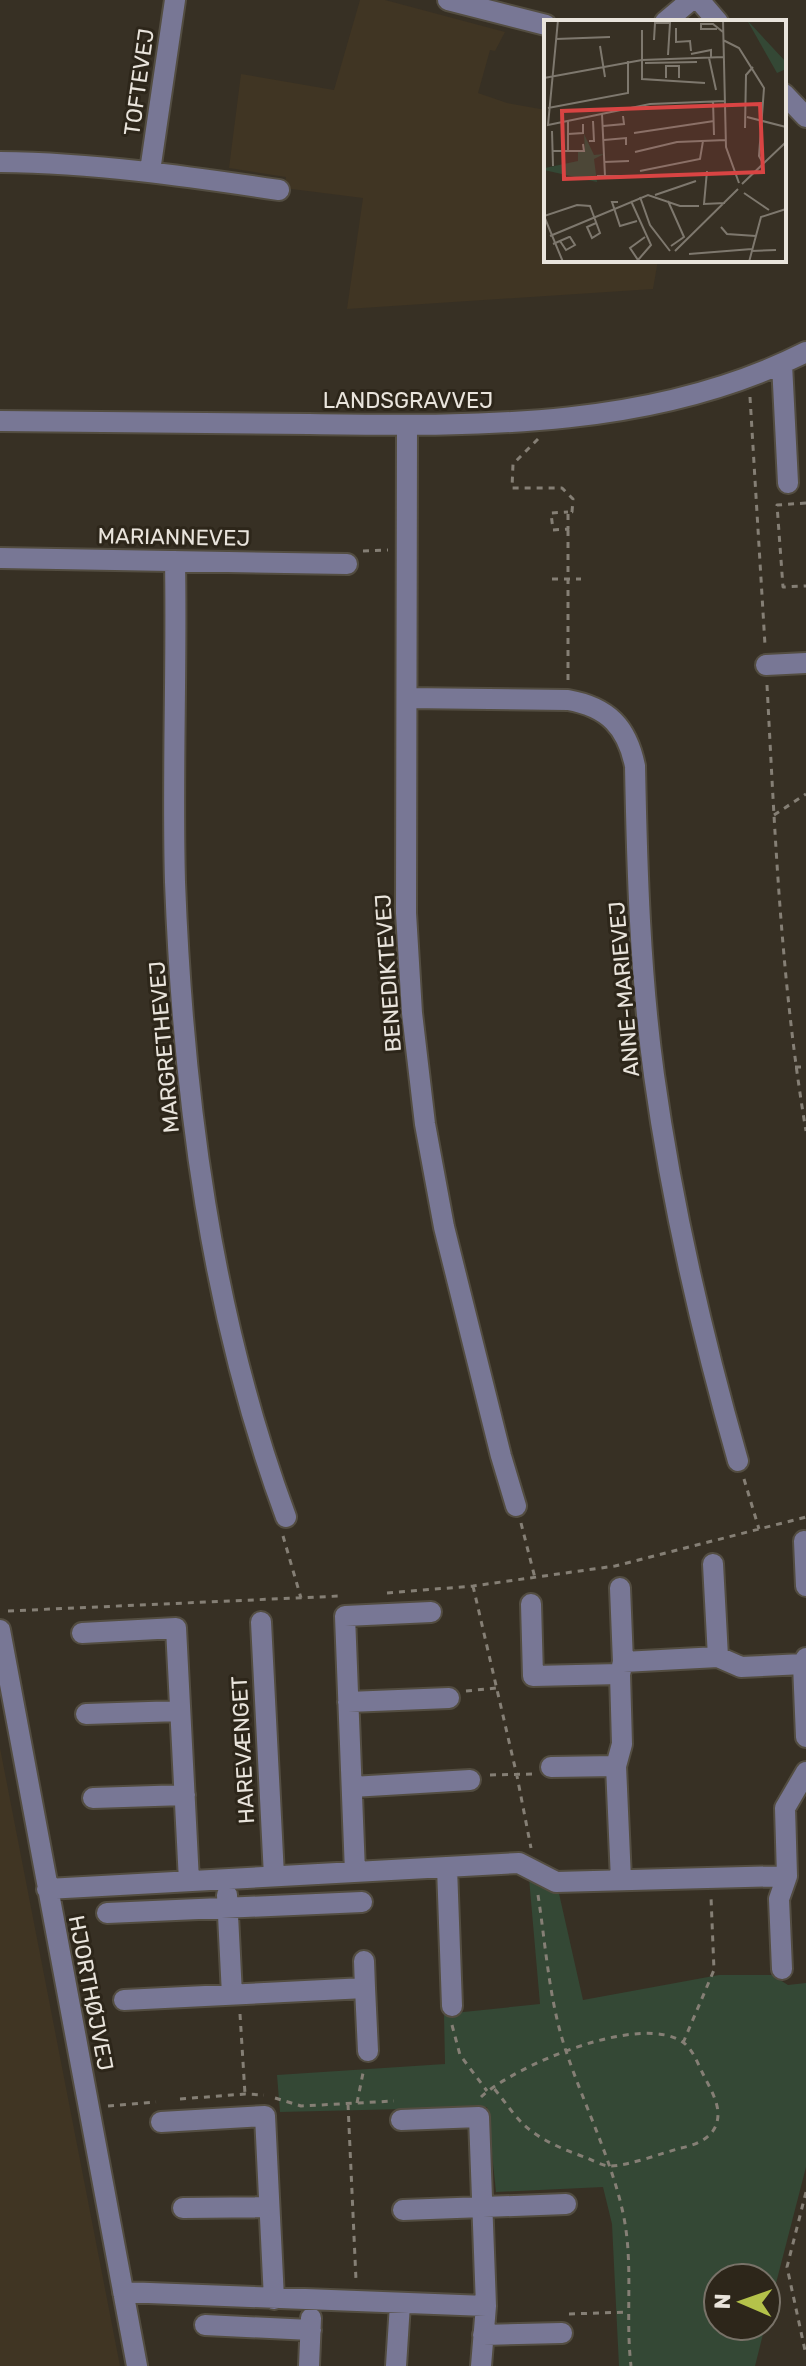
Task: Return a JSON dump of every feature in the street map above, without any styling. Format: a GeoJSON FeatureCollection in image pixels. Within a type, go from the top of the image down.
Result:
{"type":"FeatureCollection","features":[{"type":"Feature","properties":{"kind":"street","name":"TOFTEVEJ"},"geometry":{"type":"LineString","coordinates":[[150,171],[175,0]]}},
{"type":"Feature","properties":{"kind":"street"},"geometry":{"type":"LineString","coordinates":[[448,0],[544,24]]}},
{"type":"Feature","properties":{"kind":"street"},"geometry":{"type":"LineString","coordinates":[[667,20],[691,0]]}},
{"type":"Feature","properties":{"kind":"street"},"geometry":{"type":"LineString","coordinates":[[699,0],[716,20]]}},
{"type":"Feature","properties":{"kind":"street"},"geometry":{"type":"LineString","coordinates":[[786,96],[806,117]]}},
{"type":"Feature","properties":{"kind":"street","name":"TOFTEVEJ"},"geometry":{"type":"LineString","coordinates":[[0,162],[68,162],[279,190]]}},
{"type":"Feature","properties":{"kind":"street","name":"LANDSGRAVVEJ"},"geometry":{"type":"LineString","coordinates":[[0,421],[407,426],[543,421],[614,412],[748,378],[806,352]]}},
{"type":"Feature","properties":{"kind":"street"},"geometry":{"type":"LineString","coordinates":[[782,364],[788,483]]}},
{"type":"Feature","properties":{"kind":"street","name":"BENEDIKTEVEJ"},"geometry":{"type":"LineString","coordinates":[[407,426],[406,913],[412,1013],[425,1124],[447,1239],[516,1506]]}},
{"type":"Feature","properties":{"kind":"street","name":"MARIANNEVEJ"},"geometry":{"type":"LineString","coordinates":[[0,558],[347,564]]}},
{"type":"Feature","properties":{"kind":"street","name":"MARGRETHEVEJ"},"geometry":{"type":"LineString","coordinates":[[175,561],[175,881],[185,1037],[201,1179],[227,1318],[271,1476],[286,1517]]}},
{"type":"Feature","properties":{"kind":"street"},"geometry":{"type":"LineString","coordinates":[[766,665],[806,663]]}},
{"type":"Feature","properties":{"kind":"street","name":"ANNE-MARIEVEJ"},"geometry":{"type":"LineString","coordinates":[[407,698],[568,700],[589,704],[613,719],[631,747],[635,766],[641,942],[654,1075],[682,1232],[738,1461]]}},
{"type":"Feature","properties":{"kind":"street"},"geometry":{"type":"LineString","coordinates":[[804,1541],[806,1586]]}},
{"type":"Feature","properties":{"kind":"street"},"geometry":{"type":"LineString","coordinates":[[713,1564],[718,1657]]}},
{"type":"Feature","properties":{"kind":"street"},"geometry":{"type":"LineString","coordinates":[[620,1588],[622,1744],[616,1766],[621,1880]]}},
{"type":"Feature","properties":{"kind":"street"},"geometry":{"type":"LineString","coordinates":[[531,1604],[533,1676],[718,1657],[741,1667],[804,1661],[806,1737]]}},
{"type":"Feature","properties":{"kind":"street"},"geometry":{"type":"LineString","coordinates":[[355,1872],[345,1616],[431,1612]]}},
{"type":"Feature","properties":{"kind":"street","name":"HAREVÆNGET"},"geometry":{"type":"LineString","coordinates":[[261,1622],[274,1876]]}},
{"type":"Feature","properties":{"kind":"street"},"geometry":{"type":"LineString","coordinates":[[82,1633],[176,1628],[189,1881]]}},
{"type":"Feature","properties":{"kind":"street","name":"HJORTHØJVEJ"},"geometry":{"type":"LineString","coordinates":[[0,1630],[137,2366]]}},
{"type":"Feature","properties":{"kind":"street"},"geometry":{"type":"LineString","coordinates":[[348,1702],[449,1698]]}},
{"type":"Feature","properties":{"kind":"street"},"geometry":{"type":"LineString","coordinates":[[86,1714],[180,1711]]}},
{"type":"Feature","properties":{"kind":"street"},"geometry":{"type":"LineString","coordinates":[[551,1767],[616,1766]]}},
{"type":"Feature","properties":{"kind":"street"},"geometry":{"type":"LineString","coordinates":[[782,1969],[779,1899],[787,1876],[785,1808],[806,1772]]}},
{"type":"Feature","properties":{"kind":"street"},"geometry":{"type":"LineString","coordinates":[[352,1787],[470,1780]]}},
{"type":"Feature","properties":{"kind":"street"},"geometry":{"type":"LineString","coordinates":[[93,1798],[185,1795]]}},
{"type":"Feature","properties":{"kind":"street"},"geometry":{"type":"LineString","coordinates":[[47,1889],[519,1863],[556,1882],[787,1876]]}},
{"type":"Feature","properties":{"kind":"street"},"geometry":{"type":"LineString","coordinates":[[447,1867],[452,2006]]}},
{"type":"Feature","properties":{"kind":"street"},"geometry":{"type":"LineString","coordinates":[[226,1879],[235,1995]]}},
{"type":"Feature","properties":{"kind":"street"},"geometry":{"type":"LineString","coordinates":[[107,1913],[362,1902]]}},
{"type":"Feature","properties":{"kind":"street"},"geometry":{"type":"LineString","coordinates":[[364,1961],[368,2051]]}},
{"type":"Feature","properties":{"kind":"street"},"geometry":{"type":"LineString","coordinates":[[124,2000],[365,1988]]}},
{"type":"Feature","properties":{"kind":"street"},"geometry":{"type":"LineString","coordinates":[[402,2111],[479,2117],[486,2306],[481,2366]]}},
{"type":"Feature","properties":{"kind":"street"},"geometry":{"type":"LineString","coordinates":[[161,2122],[265,2116],[274,2299]]}},
{"type":"Feature","properties":{"kind":"street"},"geometry":{"type":"LineString","coordinates":[[403,2210],[566,2204]]}},
{"type":"Feature","properties":{"kind":"street"},"geometry":{"type":"LineString","coordinates":[[183,2208],[269,2207]]}},
{"type":"Feature","properties":{"kind":"street"},"geometry":{"type":"LineString","coordinates":[[123,2292],[486,2306]]}},
{"type":"Feature","properties":{"kind":"street"},"geometry":{"type":"LineString","coordinates":[[309,2366],[312,2300]]}},
{"type":"Feature","properties":{"kind":"street"},"geometry":{"type":"LineString","coordinates":[[396,2366],[400,2304]]}},
{"type":"Feature","properties":{"kind":"street"},"geometry":{"type":"LineString","coordinates":[[205,2325],[311,2330]]}},
{"type":"Feature","properties":{"kind":"street"},"geometry":{"type":"LineString","coordinates":[[483,2335],[562,2333]]}},
{"type":"Feature","properties":{"kind":"path"},"geometry":{"type":"LineString","coordinates":[[748,378],[782,952],[806,1131]]}},
{"type":"Feature","properties":{"kind":"path"},"geometry":{"type":"LineString","coordinates":[[543,421],[542,436],[513,464],[512,488],[562,488],[573,499],[572,512],[551,513],[550,524],[553,530],[568,529]]}},
{"type":"Feature","properties":{"kind":"path"},"geometry":{"type":"LineString","coordinates":[[806,503],[777,505],[783,587],[806,586]]}},
{"type":"Feature","properties":{"kind":"path"},"geometry":{"type":"LineString","coordinates":[[568,512],[568,700]]}},
{"type":"Feature","properties":{"kind":"path"},"geometry":{"type":"LineString","coordinates":[[347,564],[355,551],[407,549]]}},
{"type":"Feature","properties":{"kind":"path"},"geometry":{"type":"LineString","coordinates":[[552,579],[581,579]]}},
{"type":"Feature","properties":{"kind":"path"},"geometry":{"type":"LineString","coordinates":[[774,815],[806,794]]}},
{"type":"Feature","properties":{"kind":"path"},"geometry":{"type":"LineString","coordinates":[[795,1067],[806,1067]]}},
{"type":"Feature","properties":{"kind":"path"},"geometry":{"type":"LineString","coordinates":[[738,1461],[759,1529]]}},
{"type":"Feature","properties":{"kind":"path"},"geometry":{"type":"LineString","coordinates":[[516,1506],[535,1578]]}},
{"type":"Feature","properties":{"kind":"path"},"geometry":{"type":"LineString","coordinates":[[286,1517],[281,1528],[301,1598]]}},
{"type":"Feature","properties":{"kind":"path"},"geometry":{"type":"LineString","coordinates":[[384,1593],[535,1578],[650,1558],[806,1517]]}},
{"type":"Feature","properties":{"kind":"path"},"geometry":{"type":"LineString","coordinates":[[473,1586],[517,1774],[535,1871],[555,2011],[622,2211],[630,2254],[631,2366]]}},
{"type":"Feature","properties":{"kind":"path"},"geometry":{"type":"LineString","coordinates":[[0,1612],[340,1596]]}},
{"type":"Feature","properties":{"kind":"path"},"geometry":{"type":"LineString","coordinates":[[449,1698],[454,1693],[497,1688]]}},
{"type":"Feature","properties":{"kind":"path"},"geometry":{"type":"LineString","coordinates":[[470,1780],[475,1775],[546,1773],[551,1767]]}},
{"type":"Feature","properties":{"kind":"path"},"geometry":{"type":"LineString","coordinates":[[683,2043],[714,1970],[710,1878]]}},
{"type":"Feature","properties":{"kind":"path"},"geometry":{"type":"LineString","coordinates":[[235,1995],[245,2094]]}},
{"type":"Feature","properties":{"kind":"path"},"geometry":{"type":"LineString","coordinates":[[452,2006],[452,2029],[460,2055],[487,2091]]}},
{"type":"Feature","properties":{"kind":"path"},"geometry":{"type":"LineString","coordinates":[[479,2117],[481,2097],[492,2086],[516,2072],[566,2050],[637,2034],[659,2035],[683,2043],[696,2060],[718,2114],[714,2130],[700,2143],[609,2166],[557,2147],[524,2125],[492,2086]]}},
{"type":"Feature","properties":{"kind":"path"},"geometry":{"type":"LineString","coordinates":[[357,2103],[368,2051]]}},
{"type":"Feature","properties":{"kind":"path"},"geometry":{"type":"LineString","coordinates":[[88,2107],[245,2094],[266,2095],[301,2106],[357,2103],[402,2111]]}},
{"type":"Feature","properties":{"kind":"path"},"geometry":{"type":"LineString","coordinates":[[348,2104],[357,2302]]}},
{"type":"Feature","properties":{"kind":"path"},"geometry":{"type":"LineString","coordinates":[[806,2192],[787,2267],[806,2355]]}},
{"type":"Feature","properties":{"kind":"shaded area"},"geometry":{"type":"Polygon","coordinates":[[[360,0],[385,0],[505,32],[495,51],[490,50],[478,93],[507,103],[544,110],[544,262],[658,262],[653,289],[347,309],[363,198],[284,188],[286,177],[229,168],[241,74],[334,90],[360,0]]]}},
{"type":"Feature","properties":{"kind":"shaded area"},"geometry":{"type":"Polygon","coordinates":[[[0,1748],[120,2366],[0,2366],[0,1748]]]}},
{"type":"Feature","properties":{"kind":"green space"},"geometry":{"type":"Polygon","coordinates":[[[529,1878],[558,1889],[583,2000],[719,1975],[772,1975],[788,1985],[806,1983],[806,2167],[781,2262],[702,2262],[702,2342],[761,2342],[755,2366],[619,2366],[612,2224],[603,2187],[496,2192],[487,2107],[280,2112],[277,2075],[445,2064],[444,2014],[540,2004],[529,1878]]]}}]}
